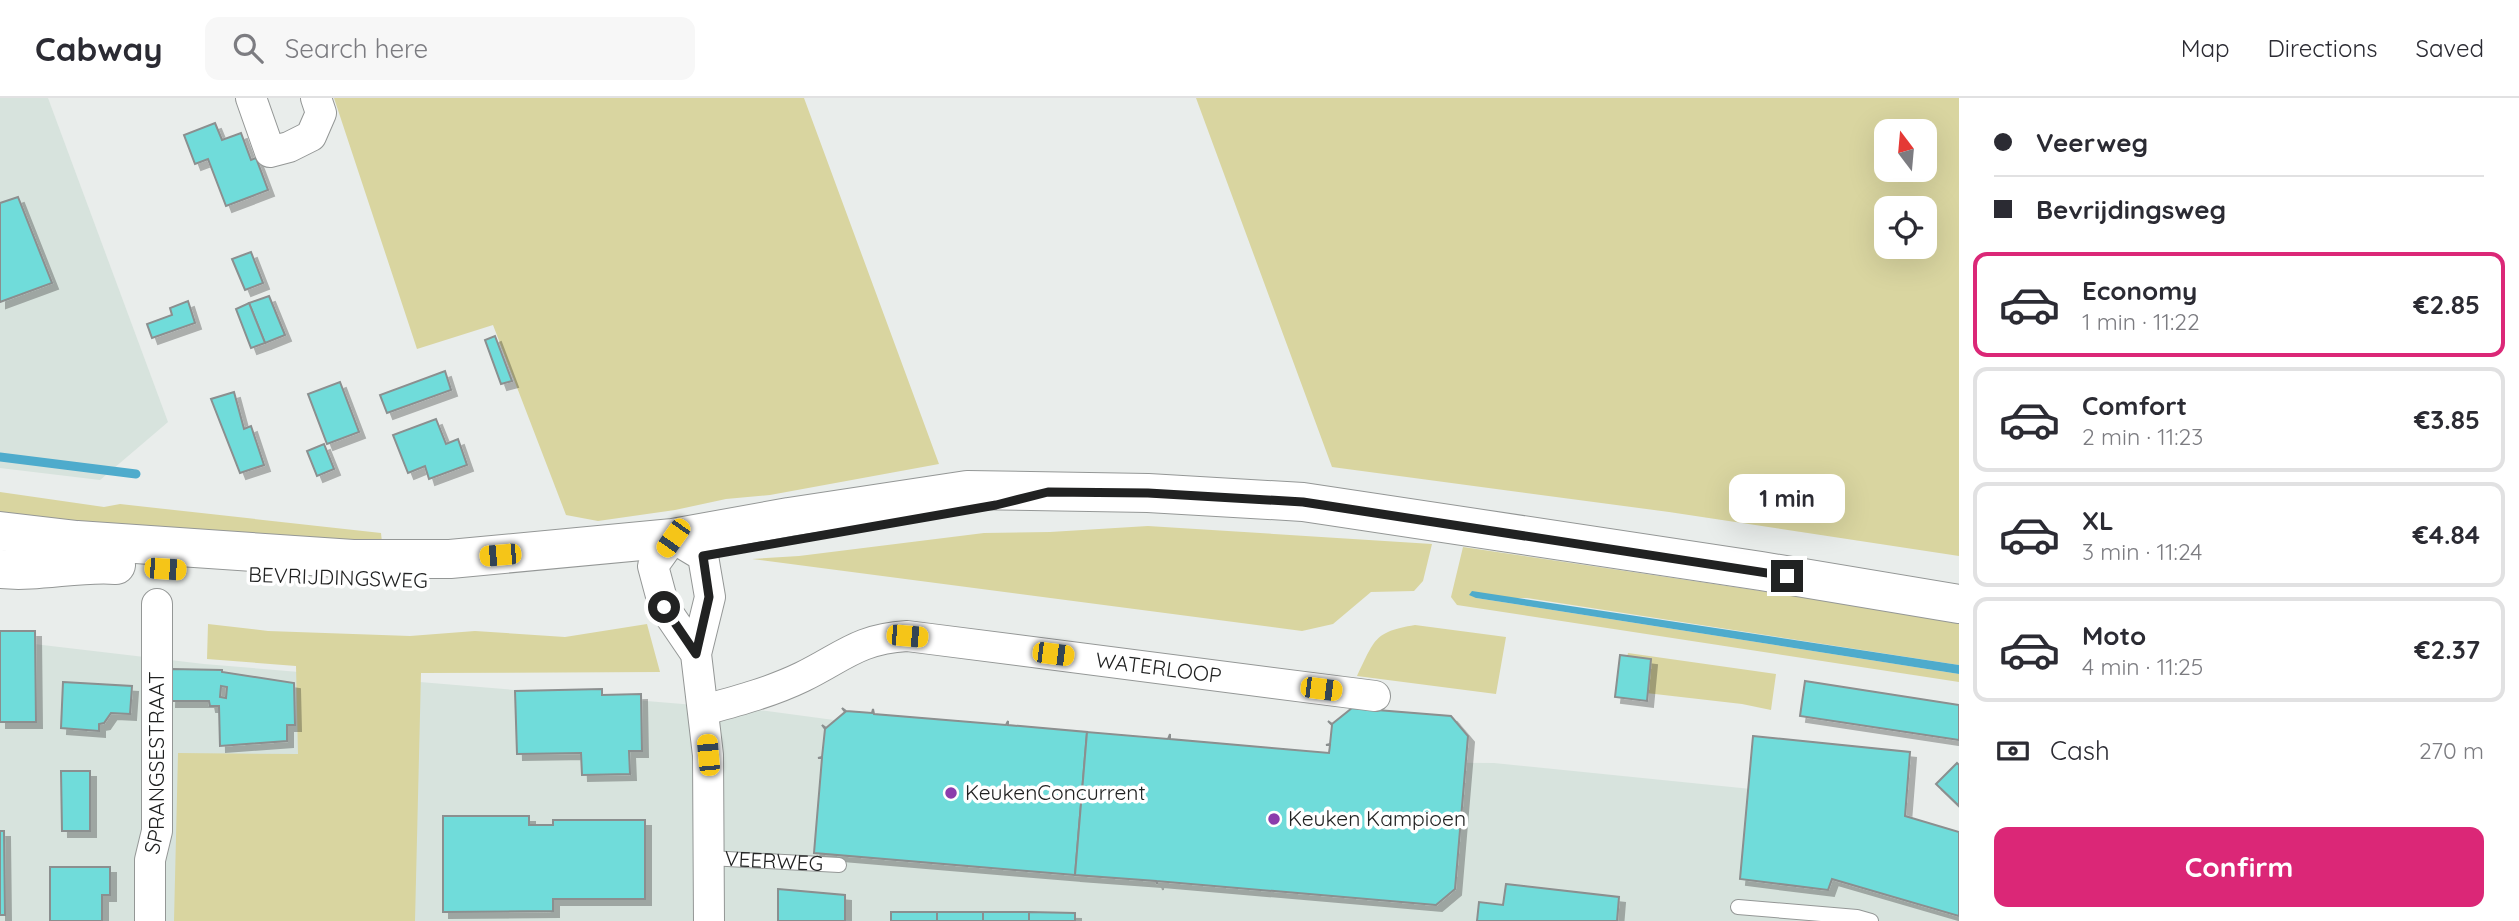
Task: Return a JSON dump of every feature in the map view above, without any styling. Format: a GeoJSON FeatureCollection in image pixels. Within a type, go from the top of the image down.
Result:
{"type":"FeatureCollection","features":[{"type":"Feature","properties":{"kind":"main road","name":"BEVRIJDINGSWEG"},"geometry":{"type":"LineString","coordinates":[[0,569],[19,571],[90,563],[354,583],[450,582],[576,575],[676,554],[996,505],[1048,492],[1148,493],[1303,502],[1761,571],[1959,604]]}},
{"type":"Feature","properties":{"kind":"main road","name":"BEVRIJDINGSWEG"},"geometry":{"type":"LineString","coordinates":[[0,531],[77,540],[353,559],[676,554]]}},
{"type":"Feature","properties":{"kind":"street"},"geometry":{"type":"LineString","coordinates":[[251,98],[270,152],[289,148],[312,136],[321,113],[316,98]]}},
{"type":"Feature","properties":{"kind":"street","name":"VEERWEG"},"geometry":{"type":"LineString","coordinates":[[676,554],[664,607],[696,654]]}},
{"type":"Feature","properties":{"kind":"street","name":"VEERWEG"},"geometry":{"type":"LineString","coordinates":[[676,554],[709,597],[696,654],[708,755],[709,921]]}},
{"type":"Feature","properties":{"kind":"street","name":"SPRANGSESTRAAT"},"geometry":{"type":"LineString","coordinates":[[150,921],[150,860],[157,831],[157,604]]}},
{"type":"Feature","properties":{"kind":"street","name":"WATERLOOP"},"geometry":{"type":"LineString","coordinates":[[704,710],[762,694],[802,677],[863,643],[885,637],[907,636],[1375,696]]}},
{"type":"Feature","properties":{"kind":"lane","name":"VEERWEG"},"geometry":{"type":"LineString","coordinates":[[709,858],[839,865]]}},
{"type":"Feature","properties":{"kind":"lane"},"geometry":{"type":"LineString","coordinates":[[1738,907],[1857,917],[1871,921]]}},
{"type":"Feature","properties":{"kind":"shaded area"},"geometry":{"type":"Polygon","coordinates":[[[0,98],[48,98],[168,422],[100,480],[0,468],[0,98]]]}},
{"type":"Feature","properties":{"kind":"shaded area"},"geometry":{"type":"Polygon","coordinates":[[[334,98],[804,98],[939,464],[770,495],[726,499],[675,510],[598,521],[566,515],[493,325],[417,349],[334,98]]]}},
{"type":"Feature","properties":{"kind":"shaded area"},"geometry":{"type":"Polygon","coordinates":[[[1196,98],[1959,98],[1959,556],[1669,512],[1332,467],[1196,98]]]}},
{"type":"Feature","properties":{"kind":"shaded area"},"geometry":{"type":"Polygon","coordinates":[[[0,492],[104,507],[120,504],[381,533],[383,552],[0,519],[0,492]]]}},
{"type":"Feature","properties":{"kind":"shaded area"},"geometry":{"type":"Polygon","coordinates":[[[1148,526],[1432,544],[1423,581],[1414,591],[1371,592],[1333,624],[1302,631],[752,559],[799,556],[984,533],[1148,526]]]}},
{"type":"Feature","properties":{"kind":"shaded area"},"geometry":{"type":"Polygon","coordinates":[[[1463,547],[1959,618],[1959,665],[1527,598],[1476,598],[1959,674],[1959,682],[1457,605],[1451,597],[1463,547]]]}},
{"type":"Feature","properties":{"kind":"shaded area"},"geometry":{"type":"Polygon","coordinates":[[[208,624],[268,631],[410,636],[475,631],[565,637],[647,624],[660,672],[421,673],[415,921],[174,921],[178,753],[298,754],[296,666],[207,659],[208,624]]]}},
{"type":"Feature","properties":{"kind":"shaded area"},"geometry":{"type":"Polygon","coordinates":[[[1415,625],[1506,637],[1496,694],[1357,676],[1377,640],[1391,631],[1415,625]]]}},
{"type":"Feature","properties":{"kind":"shaded area"},"geometry":{"type":"Polygon","coordinates":[[[0,640],[204,664],[767,711],[1138,761],[1494,763],[1761,790],[1959,844],[1959,921],[0,921],[0,640]]]}},
{"type":"Feature","properties":{"kind":"shaded area"},"geometry":{"type":"Polygon","coordinates":[[[1628,653],[1776,674],[1771,710],[1742,704],[1620,690],[1628,653]]]}},
{"type":"Feature","properties":{"kind":"water"},"geometry":{"type":"Polygon","coordinates":[[[1472,591],[1959,665],[1959,674],[1476,598],[1469,595],[1472,591]]]}},
{"type":"Feature","properties":{"kind":"building"},"geometry":{"type":"Polygon","coordinates":[[[215,123],[222,140],[241,133],[251,160],[256,158],[268,190],[226,206],[208,159],[195,164],[184,135],[215,123]]]}},
{"type":"Feature","properties":{"kind":"building"},"geometry":{"type":"Polygon","coordinates":[[[18,197],[52,283],[0,302],[0,203],[18,197]]]}},
{"type":"Feature","properties":{"kind":"building"},"geometry":{"type":"Polygon","coordinates":[[[251,252],[263,283],[245,290],[232,259],[251,252]]]}},
{"type":"Feature","properties":{"kind":"building"},"geometry":{"type":"Polygon","coordinates":[[[269,296],[285,335],[265,343],[249,303],[269,296]]]}},
{"type":"Feature","properties":{"kind":"building"},"geometry":{"type":"Polygon","coordinates":[[[188,301],[195,323],[152,338],[147,324],[172,315],[170,308],[188,301]]]}},
{"type":"Feature","properties":{"kind":"building"},"geometry":{"type":"Polygon","coordinates":[[[249,303],[265,343],[251,348],[236,309],[249,303]]]}},
{"type":"Feature","properties":{"kind":"building"},"geometry":{"type":"Polygon","coordinates":[[[495,336],[512,381],[501,384],[485,340],[495,336]]]}},
{"type":"Feature","properties":{"kind":"building"},"geometry":{"type":"Polygon","coordinates":[[[445,371],[451,390],[387,413],[380,395],[445,371]]]}},
{"type":"Feature","properties":{"kind":"building"},"geometry":{"type":"Polygon","coordinates":[[[340,382],[359,432],[327,444],[308,394],[340,382]]]}},
{"type":"Feature","properties":{"kind":"building"},"geometry":{"type":"Polygon","coordinates":[[[234,392],[244,429],[251,426],[264,465],[240,473],[211,399],[234,392]]]}},
{"type":"Feature","properties":{"kind":"building"},"geometry":{"type":"Polygon","coordinates":[[[436,419],[446,444],[458,439],[467,465],[429,479],[425,466],[408,473],[393,435],[436,419]]]}},
{"type":"Feature","properties":{"kind":"building"},"geometry":{"type":"Polygon","coordinates":[[[324,444],[334,469],[317,476],[307,451],[324,444]]]}},
{"type":"Feature","properties":{"kind":"building"},"geometry":{"type":"Polygon","coordinates":[[[0,631],[35,631],[36,722],[0,722],[0,631]]]}},
{"type":"Feature","properties":{"kind":"building"},"geometry":{"type":"Polygon","coordinates":[[[1620,655],[1651,659],[1647,701],[1615,697],[1620,655]]]}},
{"type":"Feature","properties":{"kind":"building"},"geometry":{"type":"Polygon","coordinates":[[[171,669],[222,670],[294,683],[295,725],[287,725],[287,741],[220,746],[219,706],[210,706],[209,701],[170,701],[171,669]],[[221,686],[220,697],[226,698],[227,687],[221,686]]]}},
{"type":"Feature","properties":{"kind":"building"},"geometry":{"type":"Polygon","coordinates":[[[1805,681],[1959,705],[1959,740],[1800,716],[1805,681]]]}},
{"type":"Feature","properties":{"kind":"building"},"geometry":{"type":"Polygon","coordinates":[[[63,682],[132,686],[130,714],[111,713],[104,723],[99,724],[99,731],[61,728],[63,682]]]}},
{"type":"Feature","properties":{"kind":"building"},"geometry":{"type":"Polygon","coordinates":[[[602,689],[602,695],[641,694],[642,751],[629,751],[630,774],[582,775],[581,753],[517,754],[515,691],[602,689]]]}},
{"type":"Feature","properties":{"kind":"building"},"geometry":{"type":"Polygon","coordinates":[[[842,708],[846,711],[872,713],[873,709],[874,714],[1006,725],[1008,721],[1008,725],[1087,732],[1075,875],[814,853],[822,758],[818,758],[822,757],[825,729],[822,725],[826,728],[845,712],[842,708]]]}},
{"type":"Feature","properties":{"kind":"building"},"geometry":{"type":"Polygon","coordinates":[[[1352,708],[1451,716],[1468,736],[1455,889],[1436,905],[1157,881],[1157,884],[1156,881],[1075,875],[1087,732],[1168,739],[1170,734],[1170,739],[1329,753],[1330,745],[1326,745],[1330,744],[1332,725],[1328,721],[1332,724],[1352,708]]]}},
{"type":"Feature","properties":{"kind":"building"},"geometry":{"type":"Polygon","coordinates":[[[1753,736],[1910,752],[1905,816],[1959,832],[1959,916],[1832,879],[1828,890],[1740,879],[1753,736]]]}},
{"type":"Feature","properties":{"kind":"building"},"geometry":{"type":"Polygon","coordinates":[[[1957,763],[1959,765],[1959,806],[1936,784],[1957,763]]]}},
{"type":"Feature","properties":{"kind":"building"},"geometry":{"type":"Polygon","coordinates":[[[61,771],[90,771],[90,831],[62,831],[61,771]]]}},
{"type":"Feature","properties":{"kind":"building"},"geometry":{"type":"Polygon","coordinates":[[[443,816],[529,816],[529,825],[553,825],[553,820],[645,820],[645,899],[553,899],[553,911],[443,912],[443,816]]]}},
{"type":"Feature","properties":{"kind":"building"},"geometry":{"type":"Polygon","coordinates":[[[0,831],[4,831],[5,915],[0,915],[0,831]]]}},
{"type":"Feature","properties":{"kind":"building"},"geometry":{"type":"Polygon","coordinates":[[[50,867],[110,867],[110,895],[102,895],[102,921],[50,921],[50,867]]]}},
{"type":"Feature","properties":{"kind":"building"},"geometry":{"type":"Polygon","coordinates":[[[1506,884],[1619,897],[1617,921],[1477,921],[1479,902],[1503,905],[1506,884]]]}},
{"type":"Feature","properties":{"kind":"building"},"geometry":{"type":"Polygon","coordinates":[[[778,889],[845,895],[845,921],[778,921],[778,889]]]}},
{"type":"Feature","properties":{"kind":"building"},"geometry":{"type":"Polygon","coordinates":[[[891,912],[937,912],[937,921],[891,921],[891,912]]]}},
{"type":"Feature","properties":{"kind":"building"},"geometry":{"type":"Polygon","coordinates":[[[937,912],[983,912],[983,921],[937,921],[937,912]]]}},
{"type":"Feature","properties":{"kind":"building"},"geometry":{"type":"Polygon","coordinates":[[[983,912],[1029,912],[1029,921],[983,921],[983,912]]]}},
{"type":"Feature","properties":{"kind":"building"},"geometry":{"type":"Polygon","coordinates":[[[1029,912],[1075,913],[1075,921],[1029,921],[1029,912]]]}},
{"type":"Feature","properties":{"kind":"waterway"},"geometry":{"type":"LineString","coordinates":[[0,457],[136,474]]}},
{"type":"Feature","properties":{"kind":"place","name":"KeukenConcurrent"},"geometry":{"type":"Point","coordinates":[951,793]}},
{"type":"Feature","properties":{"kind":"place","name":"Keuken Kampioen"},"geometry":{"type":"Point","coordinates":[1274,819]}},
{"type":"Feature","properties":{"kind":"route"},"geometry":{"type":"LineString","coordinates":[[664,607],[696,654],[709,597],[703,556],[996,505],[1048,492],[1148,493],[1303,502],[1787,576]]}}]}
